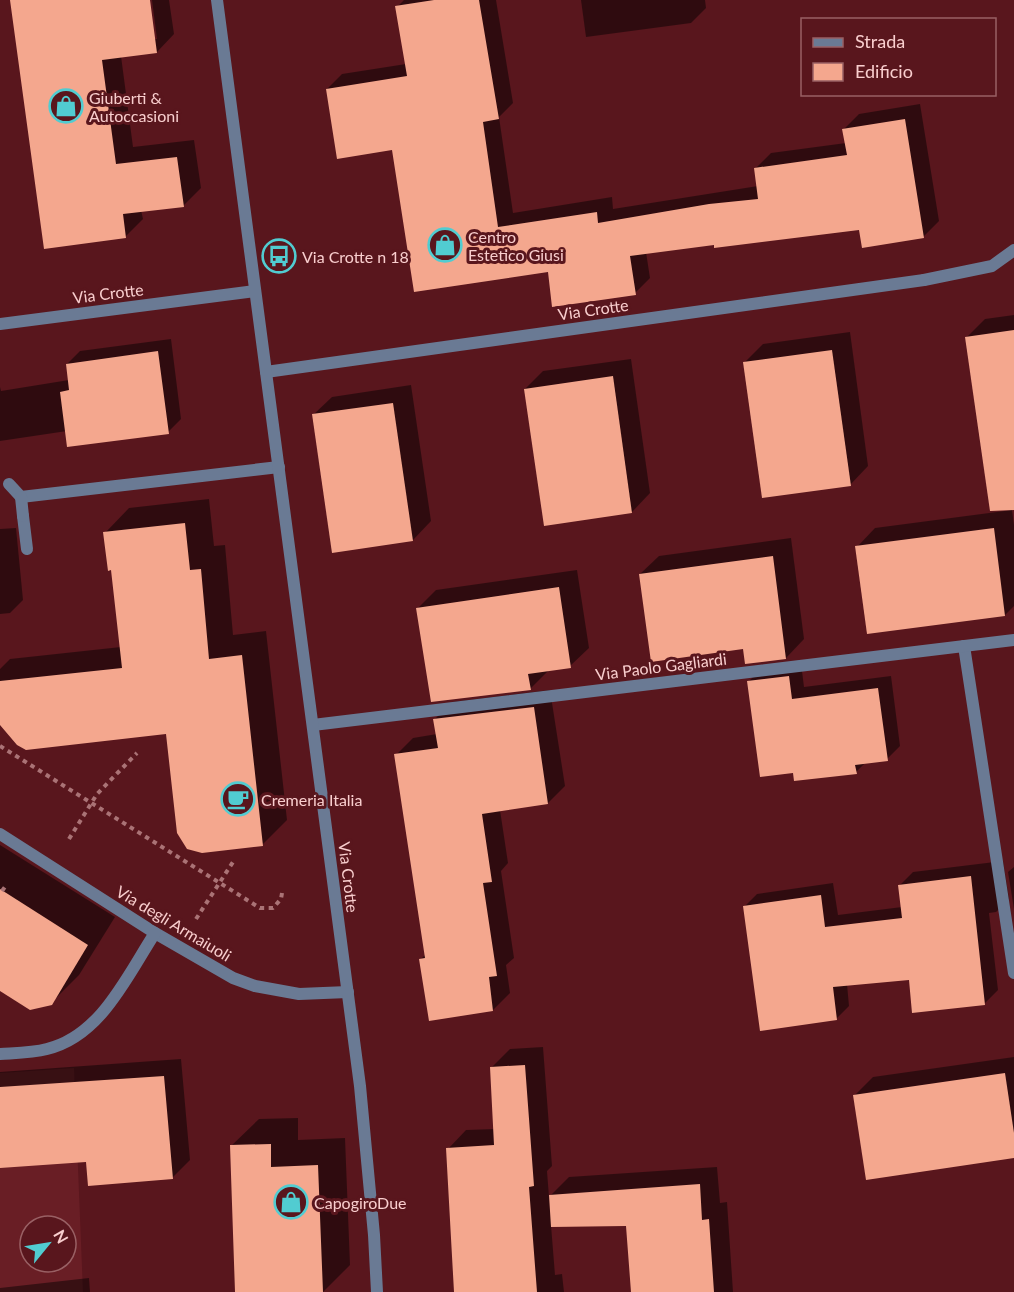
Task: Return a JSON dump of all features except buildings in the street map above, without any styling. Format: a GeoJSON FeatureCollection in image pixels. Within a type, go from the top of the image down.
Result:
{"type":"FeatureCollection","features":[{"type":"Feature","properties":{"kind":"street","name":"Via Crotte"},"geometry":{"type":"LineString","coordinates":[[218,0],[360,1086],[377,1292]]}},
{"type":"Feature","properties":{"kind":"street","name":"Via Crotte"},"geometry":{"type":"LineString","coordinates":[[266,372],[924,280],[992,266],[1014,250]]}},
{"type":"Feature","properties":{"kind":"street","name":"Via Crotte"},"geometry":{"type":"LineString","coordinates":[[0,324],[255,291]]}},
{"type":"Feature","properties":{"kind":"street"},"geometry":{"type":"LineString","coordinates":[[21,496],[279,467]]}},
{"type":"Feature","properties":{"kind":"street"},"geometry":{"type":"LineString","coordinates":[[4,482],[21,496],[27,549]]}},
{"type":"Feature","properties":{"kind":"street","name":"Via Paolo Gagliardi"},"geometry":{"type":"LineString","coordinates":[[313,725],[1014,640]]}},
{"type":"Feature","properties":{"kind":"street"},"geometry":{"type":"LineString","coordinates":[[964,646],[1014,973]]}},
{"type":"Feature","properties":{"kind":"street","name":"Via degli Armaiuoli"},"geometry":{"type":"LineString","coordinates":[[0,834],[213,968],[255,986],[299,994],[348,992]]}},
{"type":"Feature","properties":{"kind":"street"},"geometry":{"type":"LineString","coordinates":[[0,1054],[45,1050],[61,1045],[84,1032],[102,1013],[155,933]]}},
{"type":"Feature","properties":{"kind":"path"},"geometry":{"type":"LineString","coordinates":[[0,746],[255,905],[267,909],[277,904],[282,893]]}},
{"type":"Feature","properties":{"kind":"path"},"geometry":{"type":"LineString","coordinates":[[52,867],[97,794],[137,753]]}},
{"type":"Feature","properties":{"kind":"path"},"geometry":{"type":"LineString","coordinates":[[179,947],[233,862]]}},
{"type":"Feature","properties":{"kind":"path"},"geometry":{"type":"LineString","coordinates":[[2,891],[7,884]]}},
{"type":"Feature","properties":{"kind":"shaded area"},"geometry":{"type":"Polygon","coordinates":[[[74,1068],[83,1292],[0,1292],[0,1073],[74,1068]]]}},
{"type":"Feature","properties":{"kind":"place","name":"Giuberti & Autoccasioni"},"geometry":{"type":"Point","coordinates":[66,106]}},
{"type":"Feature","properties":{"kind":"place","name":"Centro Estetico Giusi"},"geometry":{"type":"Point","coordinates":[445,245]}},
{"type":"Feature","properties":{"kind":"place","name":"Via Crotte n 18"},"geometry":{"type":"Point","coordinates":[279,256]}},
{"type":"Feature","properties":{"kind":"place","name":"Cremeria Italia"},"geometry":{"type":"Point","coordinates":[238,799]}},
{"type":"Feature","properties":{"kind":"place","name":"CapogiroDue"},"geometry":{"type":"Point","coordinates":[291,1202]}}]}
